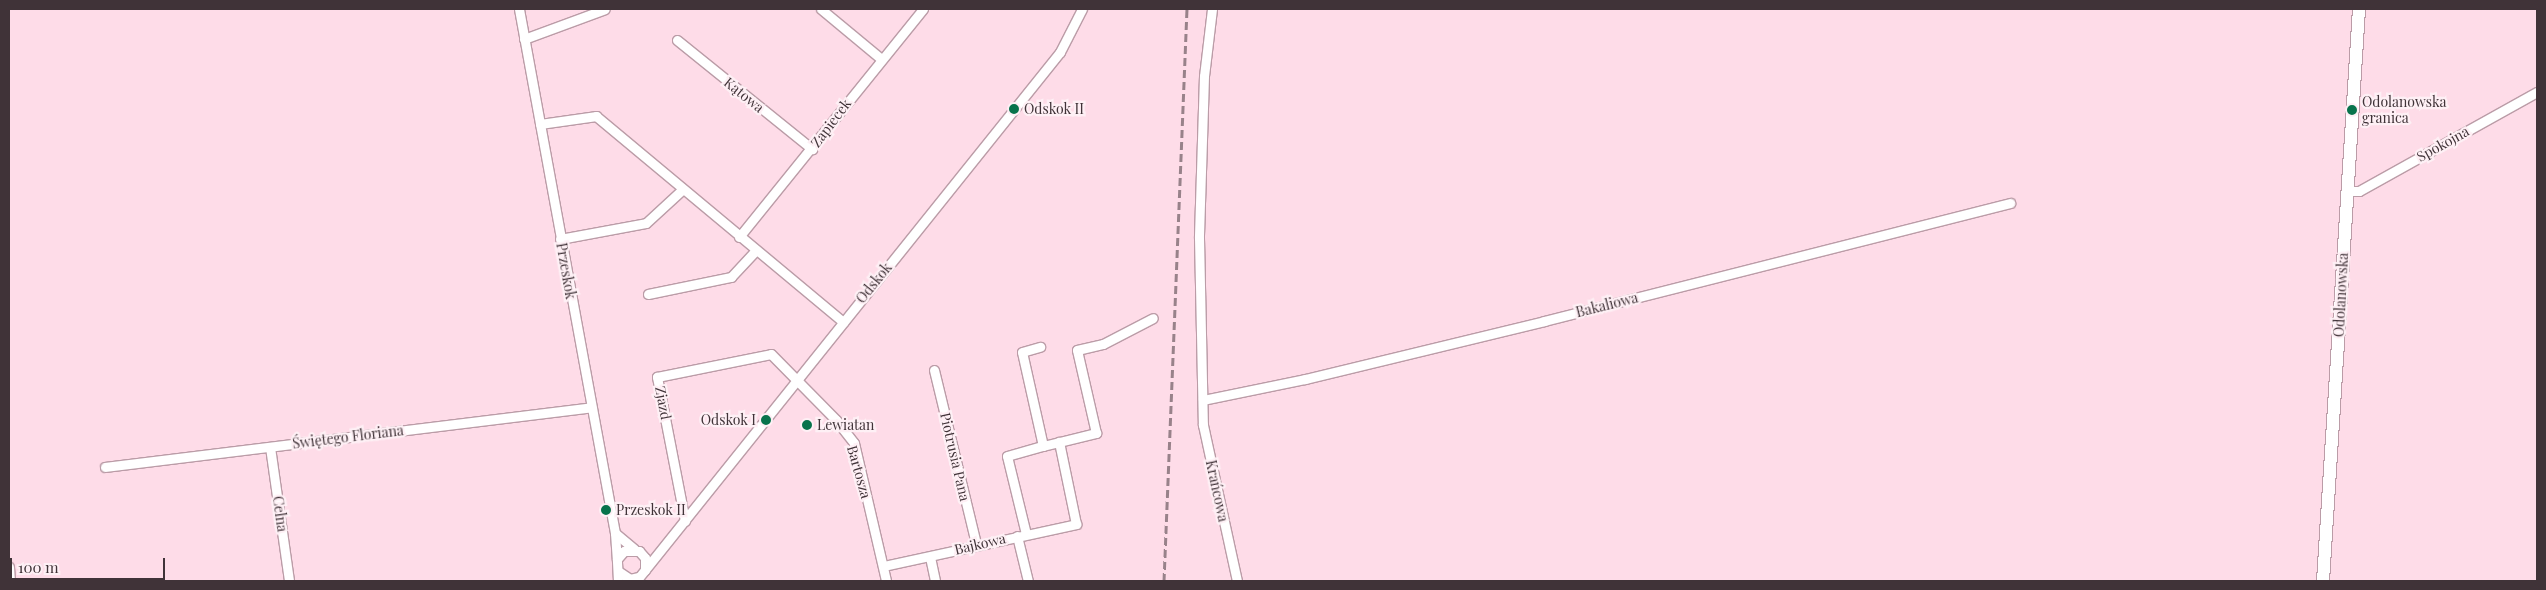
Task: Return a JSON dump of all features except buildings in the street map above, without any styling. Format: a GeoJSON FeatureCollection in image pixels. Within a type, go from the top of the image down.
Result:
{"type":"FeatureCollection","features":[{"type":"Feature","properties":{"kind":"main road","name":"Odolanowska"},"geometry":{"type":"LineString","coordinates":[[2323,581],[2359,9]]}},
{"type":"Feature","properties":{"kind":"street","name":"Przeskok"},"geometry":{"type":"LineString","coordinates":[[519,9],[615,533],[617,559]]}},
{"type":"Feature","properties":{"kind":"street"},"geometry":{"type":"LineString","coordinates":[[524,39],[605,9]]}},
{"type":"Feature","properties":{"kind":"street"},"geometry":{"type":"LineString","coordinates":[[820,9],[880,58]]}},
{"type":"Feature","properties":{"kind":"street","name":"Zapiecek"},"geometry":{"type":"LineString","coordinates":[[739,238],[812,149],[880,58],[923,9]]}},
{"type":"Feature","properties":{"kind":"street","name":"Odskok"},"geometry":{"type":"LineString","coordinates":[[640,576],[1060,52],[1082,9]]}},
{"type":"Feature","properties":{"kind":"street","name":"Krańcowa"},"geometry":{"type":"LineString","coordinates":[[1212,9],[1204,76],[1199,238],[1203,425],[1237,581]]}},
{"type":"Feature","properties":{"kind":"street","name":"Kątowa"},"geometry":{"type":"LineString","coordinates":[[677,40],[812,149]]}},
{"type":"Feature","properties":{"kind":"street","name":"Spokojna"},"geometry":{"type":"LineString","coordinates":[[2347,191],[2359,190],[2537,92]]}},
{"type":"Feature","properties":{"kind":"street"},"geometry":{"type":"LineString","coordinates":[[540,124],[596,116],[739,238],[843,322]]}},
{"type":"Feature","properties":{"kind":"street"},"geometry":{"type":"LineString","coordinates":[[560,239],[646,223],[682,189]]}},
{"type":"Feature","properties":{"kind":"street","name":"Bakaliowa"},"geometry":{"type":"LineString","coordinates":[[1203,400],[1305,379],[1535,323],[2010,203]]}},
{"type":"Feature","properties":{"kind":"street"},"geometry":{"type":"LineString","coordinates":[[648,294],[731,277],[755,251]]}},
{"type":"Feature","properties":{"kind":"street"},"geometry":{"type":"LineString","coordinates":[[1028,581],[1022,535],[1007,456],[1096,433],[1077,350],[1103,344],[1153,318]]}},
{"type":"Feature","properties":{"kind":"street"},"geometry":{"type":"LineString","coordinates":[[1040,347],[1022,352],[1043,446]]}},
{"type":"Feature","properties":{"kind":"street","name":"Zjazd"},"geometry":{"type":"LineString","coordinates":[[685,521],[658,377],[771,354],[796,381]]}},
{"type":"Feature","properties":{"kind":"street","name":"Piotrusia Pana"},"geometry":{"type":"LineString","coordinates":[[934,370],[976,544]]}},
{"type":"Feature","properties":{"kind":"street","name":"Bartosza"},"geometry":{"type":"LineString","coordinates":[[796,381],[836,420],[854,443],[886,581]]}},
{"type":"Feature","properties":{"kind":"street","name":"Świętego Floriana"},"geometry":{"type":"LineString","coordinates":[[105,467],[591,407]]}},
{"type":"Feature","properties":{"kind":"street","name":"Bajkowa"},"geometry":{"type":"LineString","coordinates":[[884,566],[930,557],[976,544],[1076,524],[1059,442]]}},
{"type":"Feature","properties":{"kind":"street","name":"Celna"},"geometry":{"type":"LineString","coordinates":[[270,447],[289,581]]}},
{"type":"Feature","properties":{"kind":"street"},"geometry":{"type":"LineString","coordinates":[[615,533],[637,550],[646,562],[640,576],[630,579],[618,571]]}},
{"type":"Feature","properties":{"kind":"street"},"geometry":{"type":"LineString","coordinates":[[618,581],[617,559],[624,551],[658,552]]}},
{"type":"Feature","properties":{"kind":"street"},"geometry":{"type":"LineString","coordinates":[[930,557],[935,581]]}},
{"type":"Feature","properties":{"kind":"street"},"geometry":{"type":"LineString","coordinates":[[9,567],[10,581]]}},
{"type":"Feature","properties":{"kind":"railway"},"geometry":{"type":"LineString","coordinates":[[1164,581],[1187,9]]}},
{"type":"Feature","properties":{"kind":"place","name":"Odskok II"},"geometry":{"type":"Point","coordinates":[1014,109]}},
{"type":"Feature","properties":{"kind":"place","name":"Odolanowska granica"},"geometry":{"type":"Point","coordinates":[2352,110]}},
{"type":"Feature","properties":{"kind":"place","name":"Odskok I"},"geometry":{"type":"Point","coordinates":[766,420]}},
{"type":"Feature","properties":{"kind":"place","name":"Lewiatan"},"geometry":{"type":"Point","coordinates":[807,425]}},
{"type":"Feature","properties":{"kind":"place","name":"Przeskok II"},"geometry":{"type":"Point","coordinates":[606,510]}}]}
